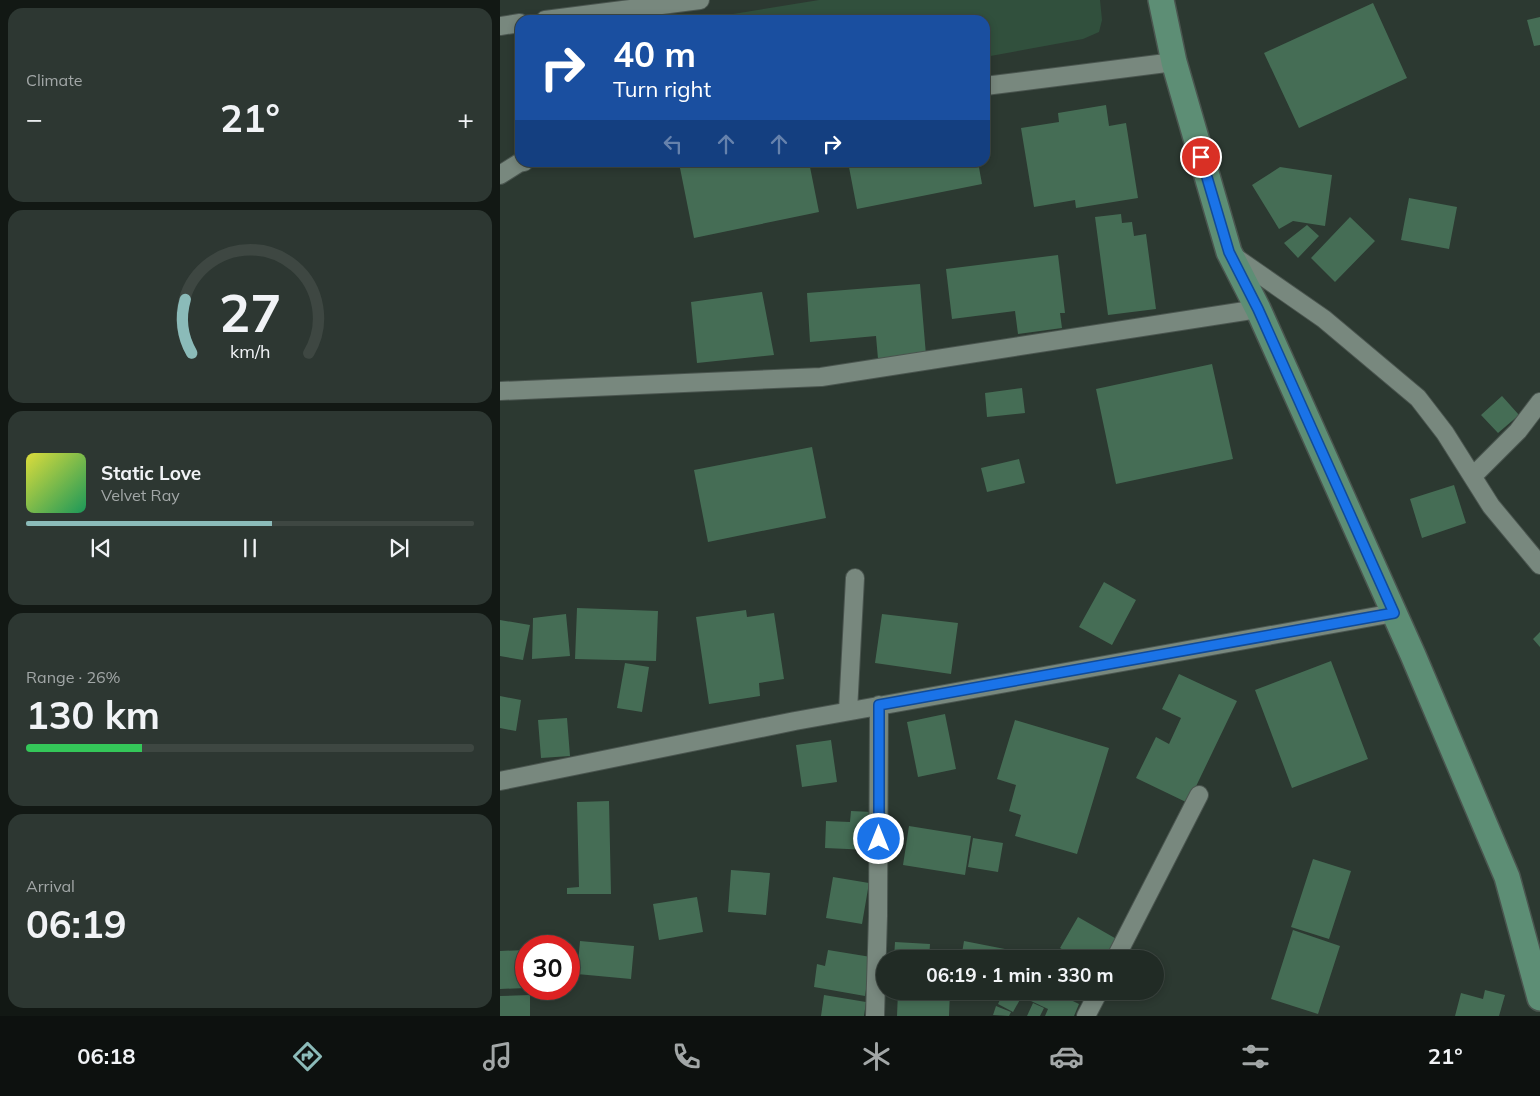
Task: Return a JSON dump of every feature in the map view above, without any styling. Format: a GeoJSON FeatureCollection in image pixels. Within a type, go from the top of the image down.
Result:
{"type":"FeatureCollection","features":[{"type":"Feature","properties":{"kind":"main road"},"geometry":{"type":"LineString","coordinates":[[1161,0],[1174,62],[1229,252],[1258,309],[1394,613],[1507,877],[1540,998]]}},
{"type":"Feature","properties":{"kind":"street"},"geometry":{"type":"LineString","coordinates":[[584,15],[700,0]]}},
{"type":"Feature","properties":{"kind":"street"},"geometry":{"type":"LineString","coordinates":[[500,26],[515,24]]}},
{"type":"Feature","properties":{"kind":"street"},"geometry":{"type":"LineString","coordinates":[[990,85],[1174,62]]}},
{"type":"Feature","properties":{"kind":"street"},"geometry":{"type":"LineString","coordinates":[[500,175],[515,166]]}},
{"type":"Feature","properties":{"kind":"street"},"geometry":{"type":"LineString","coordinates":[[1229,252],[1324,319],[1418,398],[1445,433],[1491,506],[1540,565]]}},
{"type":"Feature","properties":{"kind":"street"},"geometry":{"type":"LineString","coordinates":[[500,390],[821,377],[1258,309]]}},
{"type":"Feature","properties":{"kind":"street"},"geometry":{"type":"LineString","coordinates":[[1473,476],[1518,431],[1540,402]]}},
{"type":"Feature","properties":{"kind":"street"},"geometry":{"type":"LineString","coordinates":[[848,711],[855,578]]}},
{"type":"Feature","properties":{"kind":"street"},"geometry":{"type":"LineString","coordinates":[[500,781],[879,705],[1394,613]]}},
{"type":"Feature","properties":{"kind":"street"},"geometry":{"type":"LineString","coordinates":[[875,1016],[878,916],[879,705]]}},
{"type":"Feature","properties":{"kind":"street"},"geometry":{"type":"LineString","coordinates":[[1120,950],[1199,795]]}},
{"type":"Feature","properties":{"kind":"street"},"geometry":{"type":"LineString","coordinates":[[1086,1016],[1094,1000]]}},
{"type":"Feature","properties":{"kind":"green space"},"geometry":{"type":"Polygon","coordinates":[[[819,0],[1100,0],[1102,20],[1099,32],[1083,39],[990,56],[990,15],[727,15],[819,0]]]}},
{"type":"Feature","properties":{"kind":"building"},"geometry":{"type":"Polygon","coordinates":[[[1373,3],[1407,78],[1299,128],[1264,53],[1373,3]]]}},
{"type":"Feature","properties":{"kind":"building"},"geometry":{"type":"Polygon","coordinates":[[[1540,17],[1540,45],[1534,46],[1527,20],[1540,17]]]}},
{"type":"Feature","properties":{"kind":"building"},"geometry":{"type":"Polygon","coordinates":[[[1106,105],[1109,126],[1126,123],[1138,198],[1076,208],[1075,200],[1034,207],[1021,128],[1059,122],[1058,113],[1106,105]]]}},
{"type":"Feature","properties":{"kind":"building"},"geometry":{"type":"Polygon","coordinates":[[[680,167],[810,167],[819,212],[694,238],[680,167]]]}},
{"type":"Feature","properties":{"kind":"building"},"geometry":{"type":"Polygon","coordinates":[[[849,167],[979,167],[982,184],[857,209],[849,167]]]}},
{"type":"Feature","properties":{"kind":"building"},"geometry":{"type":"Polygon","coordinates":[[[1280,167],[1332,175],[1325,226],[1293,221],[1279,229],[1252,185],[1280,167]]]}},
{"type":"Feature","properties":{"kind":"building"},"geometry":{"type":"Polygon","coordinates":[[[1409,198],[1457,207],[1449,249],[1401,240],[1409,198]]]}},
{"type":"Feature","properties":{"kind":"building"},"geometry":{"type":"Polygon","coordinates":[[[1121,214],[1122,223],[1132,222],[1134,236],[1146,234],[1156,309],[1108,315],[1095,217],[1121,214]]]}},
{"type":"Feature","properties":{"kind":"building"},"geometry":{"type":"Polygon","coordinates":[[[1350,217],[1375,241],[1335,282],[1311,258],[1350,217]]]}},
{"type":"Feature","properties":{"kind":"building"},"geometry":{"type":"Polygon","coordinates":[[[1307,225],[1319,236],[1298,258],[1284,243],[1307,225]]]}},
{"type":"Feature","properties":{"kind":"building"},"geometry":{"type":"Polygon","coordinates":[[[1058,255],[1065,313],[1060,313],[1062,328],[1018,334],[1015,311],[952,319],[946,269],[1058,255]]]}},
{"type":"Feature","properties":{"kind":"building"},"geometry":{"type":"Polygon","coordinates":[[[920,284],[926,355],[878,359],[876,336],[810,342],[807,293],[920,284]]]}},
{"type":"Feature","properties":{"kind":"building"},"geometry":{"type":"Polygon","coordinates":[[[762,292],[774,355],[697,363],[691,302],[762,292]]]}},
{"type":"Feature","properties":{"kind":"building"},"geometry":{"type":"Polygon","coordinates":[[[1212,364],[1233,459],[1116,484],[1096,389],[1212,364]]]}},
{"type":"Feature","properties":{"kind":"building"},"geometry":{"type":"Polygon","coordinates":[[[1022,388],[1025,413],[987,417],[985,393],[1022,388]]]}},
{"type":"Feature","properties":{"kind":"building"},"geometry":{"type":"Polygon","coordinates":[[[1502,396],[1519,415],[1498,433],[1481,415],[1502,396]]]}},
{"type":"Feature","properties":{"kind":"building"},"geometry":{"type":"Polygon","coordinates":[[[812,447],[826,518],[708,542],[694,470],[812,447]]]}},
{"type":"Feature","properties":{"kind":"building"},"geometry":{"type":"Polygon","coordinates":[[[1019,459],[1025,483],[987,492],[981,468],[1019,459]]]}},
{"type":"Feature","properties":{"kind":"building"},"geometry":{"type":"Polygon","coordinates":[[[1454,485],[1466,523],[1422,538],[1410,499],[1454,485]]]}},
{"type":"Feature","properties":{"kind":"building"},"geometry":{"type":"Polygon","coordinates":[[[1104,582],[1136,600],[1112,645],[1079,627],[1104,582]]]}},
{"type":"Feature","properties":{"kind":"building"},"geometry":{"type":"Polygon","coordinates":[[[577,608],[658,611],[656,661],[575,659],[577,608]]]}},
{"type":"Feature","properties":{"kind":"building"},"geometry":{"type":"Polygon","coordinates":[[[746,610],[747,617],[774,613],[784,679],[759,683],[760,696],[709,704],[696,617],[746,610]]]}},
{"type":"Feature","properties":{"kind":"building"},"geometry":{"type":"Polygon","coordinates":[[[566,614],[570,656],[532,659],[533,618],[566,614]]]}},
{"type":"Feature","properties":{"kind":"building"},"geometry":{"type":"Polygon","coordinates":[[[882,614],[958,623],[951,674],[875,663],[882,614]]]}},
{"type":"Feature","properties":{"kind":"building"},"geometry":{"type":"Polygon","coordinates":[[[500,620],[530,625],[523,660],[500,656],[500,620]]]}},
{"type":"Feature","properties":{"kind":"building"},"geometry":{"type":"Polygon","coordinates":[[[1540,632],[1540,647],[1533,639],[1540,632]]]}},
{"type":"Feature","properties":{"kind":"building"},"geometry":{"type":"Polygon","coordinates":[[[1331,661],[1368,759],[1292,788],[1255,690],[1331,661]]]}},
{"type":"Feature","properties":{"kind":"building"},"geometry":{"type":"Polygon","coordinates":[[[625,663],[649,667],[642,712],[617,708],[625,663]]]}},
{"type":"Feature","properties":{"kind":"building"},"geometry":{"type":"Polygon","coordinates":[[[1179,674],[1237,701],[1188,803],[1136,778],[1156,737],[1169,744],[1181,718],[1162,709],[1179,674]]]}},
{"type":"Feature","properties":{"kind":"building"},"geometry":{"type":"Polygon","coordinates":[[[500,696],[521,700],[516,731],[500,728],[500,696]]]}},
{"type":"Feature","properties":{"kind":"building"},"geometry":{"type":"Polygon","coordinates":[[[945,714],[956,769],[918,777],[907,722],[945,714]]]}},
{"type":"Feature","properties":{"kind":"building"},"geometry":{"type":"Polygon","coordinates":[[[567,718],[570,756],[541,758],[538,720],[567,718]]]}},
{"type":"Feature","properties":{"kind":"building"},"geometry":{"type":"Polygon","coordinates":[[[1015,720],[1109,748],[1077,854],[1015,836],[1021,815],[1009,811],[1016,785],[997,779],[1015,720]]]}},
{"type":"Feature","properties":{"kind":"building"},"geometry":{"type":"Polygon","coordinates":[[[831,740],[837,782],[802,787],[796,745],[831,740]]]}},
{"type":"Feature","properties":{"kind":"building"},"geometry":{"type":"Polygon","coordinates":[[[609,801],[611,894],[567,894],[567,888],[579,887],[577,802],[609,801]]]}},
{"type":"Feature","properties":{"kind":"building"},"geometry":{"type":"Polygon","coordinates":[[[851,811],[872,812],[870,850],[825,848],[826,821],[850,822],[851,811]]]}},
{"type":"Feature","properties":{"kind":"building"},"geometry":{"type":"Polygon","coordinates":[[[909,826],[971,836],[965,875],[903,865],[909,826]]]}},
{"type":"Feature","properties":{"kind":"building"},"geometry":{"type":"Polygon","coordinates":[[[973,838],[1003,843],[998,872],[968,867],[973,838]]]}},
{"type":"Feature","properties":{"kind":"building"},"geometry":{"type":"Polygon","coordinates":[[[1313,859],[1351,871],[1329,939],[1291,927],[1313,859]]]}},
{"type":"Feature","properties":{"kind":"building"},"geometry":{"type":"Polygon","coordinates":[[[731,870],[770,873],[766,915],[728,912],[731,870]]]}},
{"type":"Feature","properties":{"kind":"building"},"geometry":{"type":"Polygon","coordinates":[[[833,877],[869,883],[862,924],[826,918],[833,877]]]}},
{"type":"Feature","properties":{"kind":"building"},"geometry":{"type":"Polygon","coordinates":[[[697,897],[703,932],[659,940],[653,904],[697,897]]]}},
{"type":"Feature","properties":{"kind":"building"},"geometry":{"type":"Polygon","coordinates":[[[1078,917],[1120,941],[1115,950],[1063,950],[1060,948],[1078,917]]]}},
{"type":"Feature","properties":{"kind":"building"},"geometry":{"type":"Polygon","coordinates":[[[1293,930],[1340,946],[1318,1014],[1271,999],[1293,930]]]}},
{"type":"Feature","properties":{"kind":"building"},"geometry":{"type":"Polygon","coordinates":[[[580,941],[634,946],[631,979],[580,974],[580,941]]]}},
{"type":"Feature","properties":{"kind":"building"},"geometry":{"type":"Polygon","coordinates":[[[964,941],[1010,950],[962,950],[964,941]]]}},
{"type":"Feature","properties":{"kind":"building"},"geometry":{"type":"Polygon","coordinates":[[[895,942],[930,944],[930,950],[895,950],[895,942]]]}},
{"type":"Feature","properties":{"kind":"building"},"geometry":{"type":"Polygon","coordinates":[[[515,950],[515,988],[500,989],[500,951],[515,950]]]}},
{"type":"Feature","properties":{"kind":"building"},"geometry":{"type":"Polygon","coordinates":[[[828,950],[871,957],[865,996],[814,987],[817,964],[825,966],[828,950]]]}},
{"type":"Feature","properties":{"kind":"building"},"geometry":{"type":"Polygon","coordinates":[[[1485,990],[1505,995],[1499,1016],[1455,1016],[1461,993],[1483,999],[1485,990]]]}},
{"type":"Feature","properties":{"kind":"building"},"geometry":{"type":"Polygon","coordinates":[[[824,995],[866,1002],[864,1016],[821,1016],[824,995]]]}},
{"type":"Feature","properties":{"kind":"building"},"geometry":{"type":"Polygon","coordinates":[[[500,996],[515,996],[515,1000],[530,1000],[530,1016],[500,1016],[500,996]]]}},
{"type":"Feature","properties":{"kind":"building"},"geometry":{"type":"Polygon","coordinates":[[[898,1000],[950,1000],[949,1016],[897,1016],[898,1000]]]}},
{"type":"Feature","properties":{"kind":"building"},"geometry":{"type":"Polygon","coordinates":[[[1000,1000],[1020,1000],[1013,1012],[998,1004],[1000,1000]]]}},
{"type":"Feature","properties":{"kind":"building"},"geometry":{"type":"Polygon","coordinates":[[[1071,1000],[1079,1004],[1074,1016],[1045,1016],[1048,1009],[1031,1001],[1071,1000]]]}},
{"type":"Feature","properties":{"kind":"building"},"geometry":{"type":"Polygon","coordinates":[[[1033,1003],[1044,1008],[1040,1016],[1027,1016],[1033,1003]]]}},
{"type":"Feature","properties":{"kind":"building"},"geometry":{"type":"Polygon","coordinates":[[[996,1006],[1011,1012],[1009,1016],[993,1015],[996,1006]]]}},
{"type":"Feature","properties":{"kind":"route"},"geometry":{"type":"LineString","coordinates":[[879,839],[879,705],[1394,613],[1258,309],[1229,252],[1201,157]]}}]}
